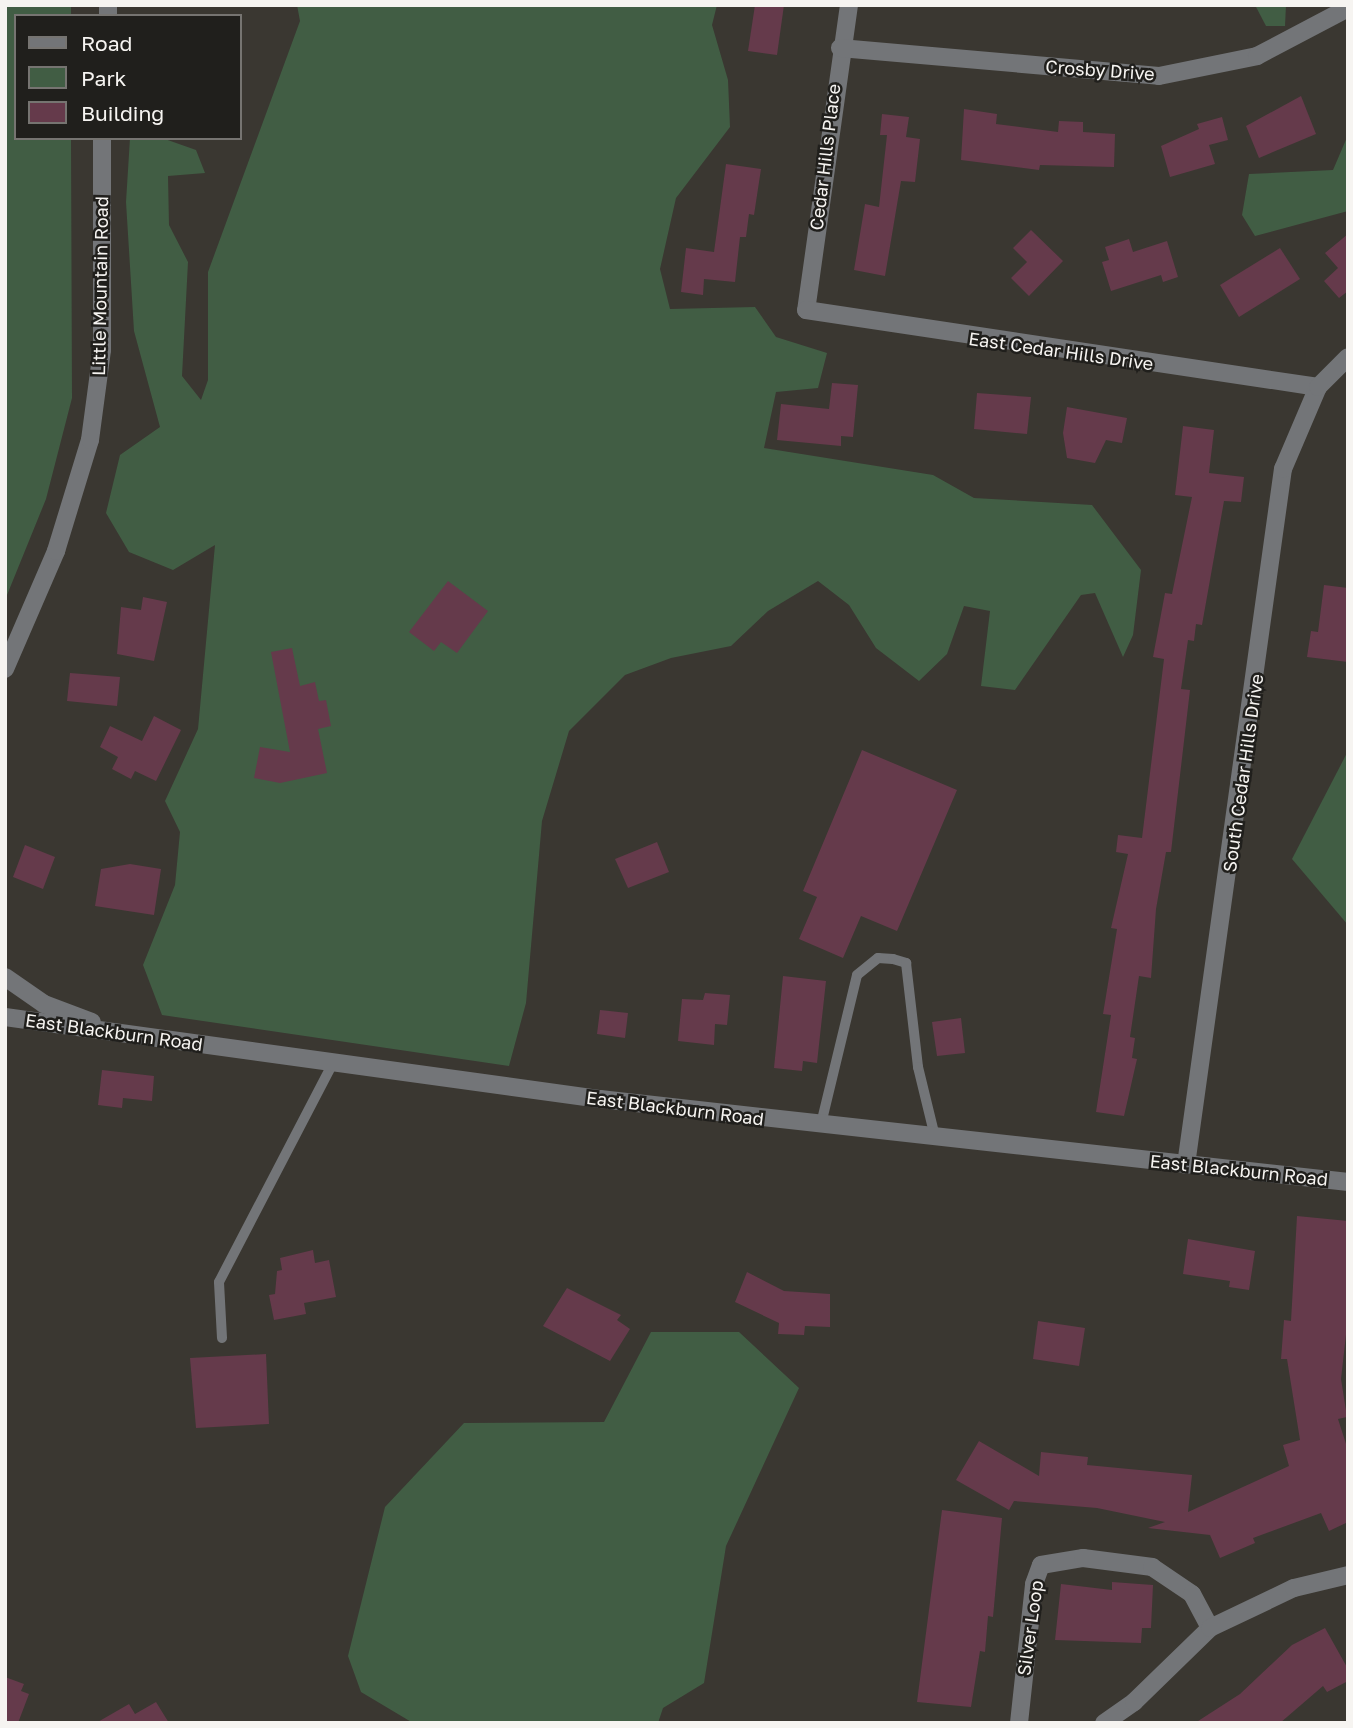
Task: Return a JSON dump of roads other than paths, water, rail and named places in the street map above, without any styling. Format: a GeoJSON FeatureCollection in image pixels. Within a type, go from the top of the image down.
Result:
{"type":"FeatureCollection","features":[{"type":"Feature","properties":{"kind":"street","name":"Cedar Hills Place"},"geometry":{"type":"LineString","coordinates":[[806,310],[840,48],[849,5]]}},
{"type":"Feature","properties":{"kind":"street","name":"Crosby Drive"},"geometry":{"type":"LineString","coordinates":[[840,48],[1159,76],[1257,56],[1348,8]]}},
{"type":"Feature","properties":{"kind":"street","name":"Little Mountain Road"},"geometry":{"type":"LineString","coordinates":[[5,669],[55,551],[90,440],[102,350],[102,140]]}},
{"type":"Feature","properties":{"kind":"street","name":"East Cedar Hills Drive"},"geometry":{"type":"LineString","coordinates":[[806,310],[1318,387]]}},
{"type":"Feature","properties":{"kind":"street"},"geometry":{"type":"LineString","coordinates":[[1318,387],[1348,357]]}},
{"type":"Feature","properties":{"kind":"street","name":"South Cedar Hills Drive"},"geometry":{"type":"LineString","coordinates":[[1186,1165],[1283,470],[1318,387]]}},
{"type":"Feature","properties":{"kind":"street"},"geometry":{"type":"LineString","coordinates":[[5,977],[44,1004],[118,1033]]}},
{"type":"Feature","properties":{"kind":"street","name":"East Blackburn Road"},"geometry":{"type":"LineString","coordinates":[[5,1017],[333,1063],[821,1124],[1348,1182]]}},
{"type":"Feature","properties":{"kind":"street","name":"Silver Loop"},"geometry":{"type":"LineString","coordinates":[[1019,1723],[1034,1584],[1041,1565],[1083,1558],[1152,1567],[1192,1594],[1210,1628]]}},
{"type":"Feature","properties":{"kind":"street"},"geometry":{"type":"LineString","coordinates":[[1104,1723],[1134,1702],[1210,1628],[1294,1588],[1348,1574]]}},
{"type":"Feature","properties":{"kind":"lane"},"geometry":{"type":"LineString","coordinates":[[821,1124],[857,975],[867,963],[892,959],[906,963],[918,1067],[935,1137]]}},
{"type":"Feature","properties":{"kind":"lane"},"geometry":{"type":"LineString","coordinates":[[222,1338],[219,1282],[333,1063]]}}]}
